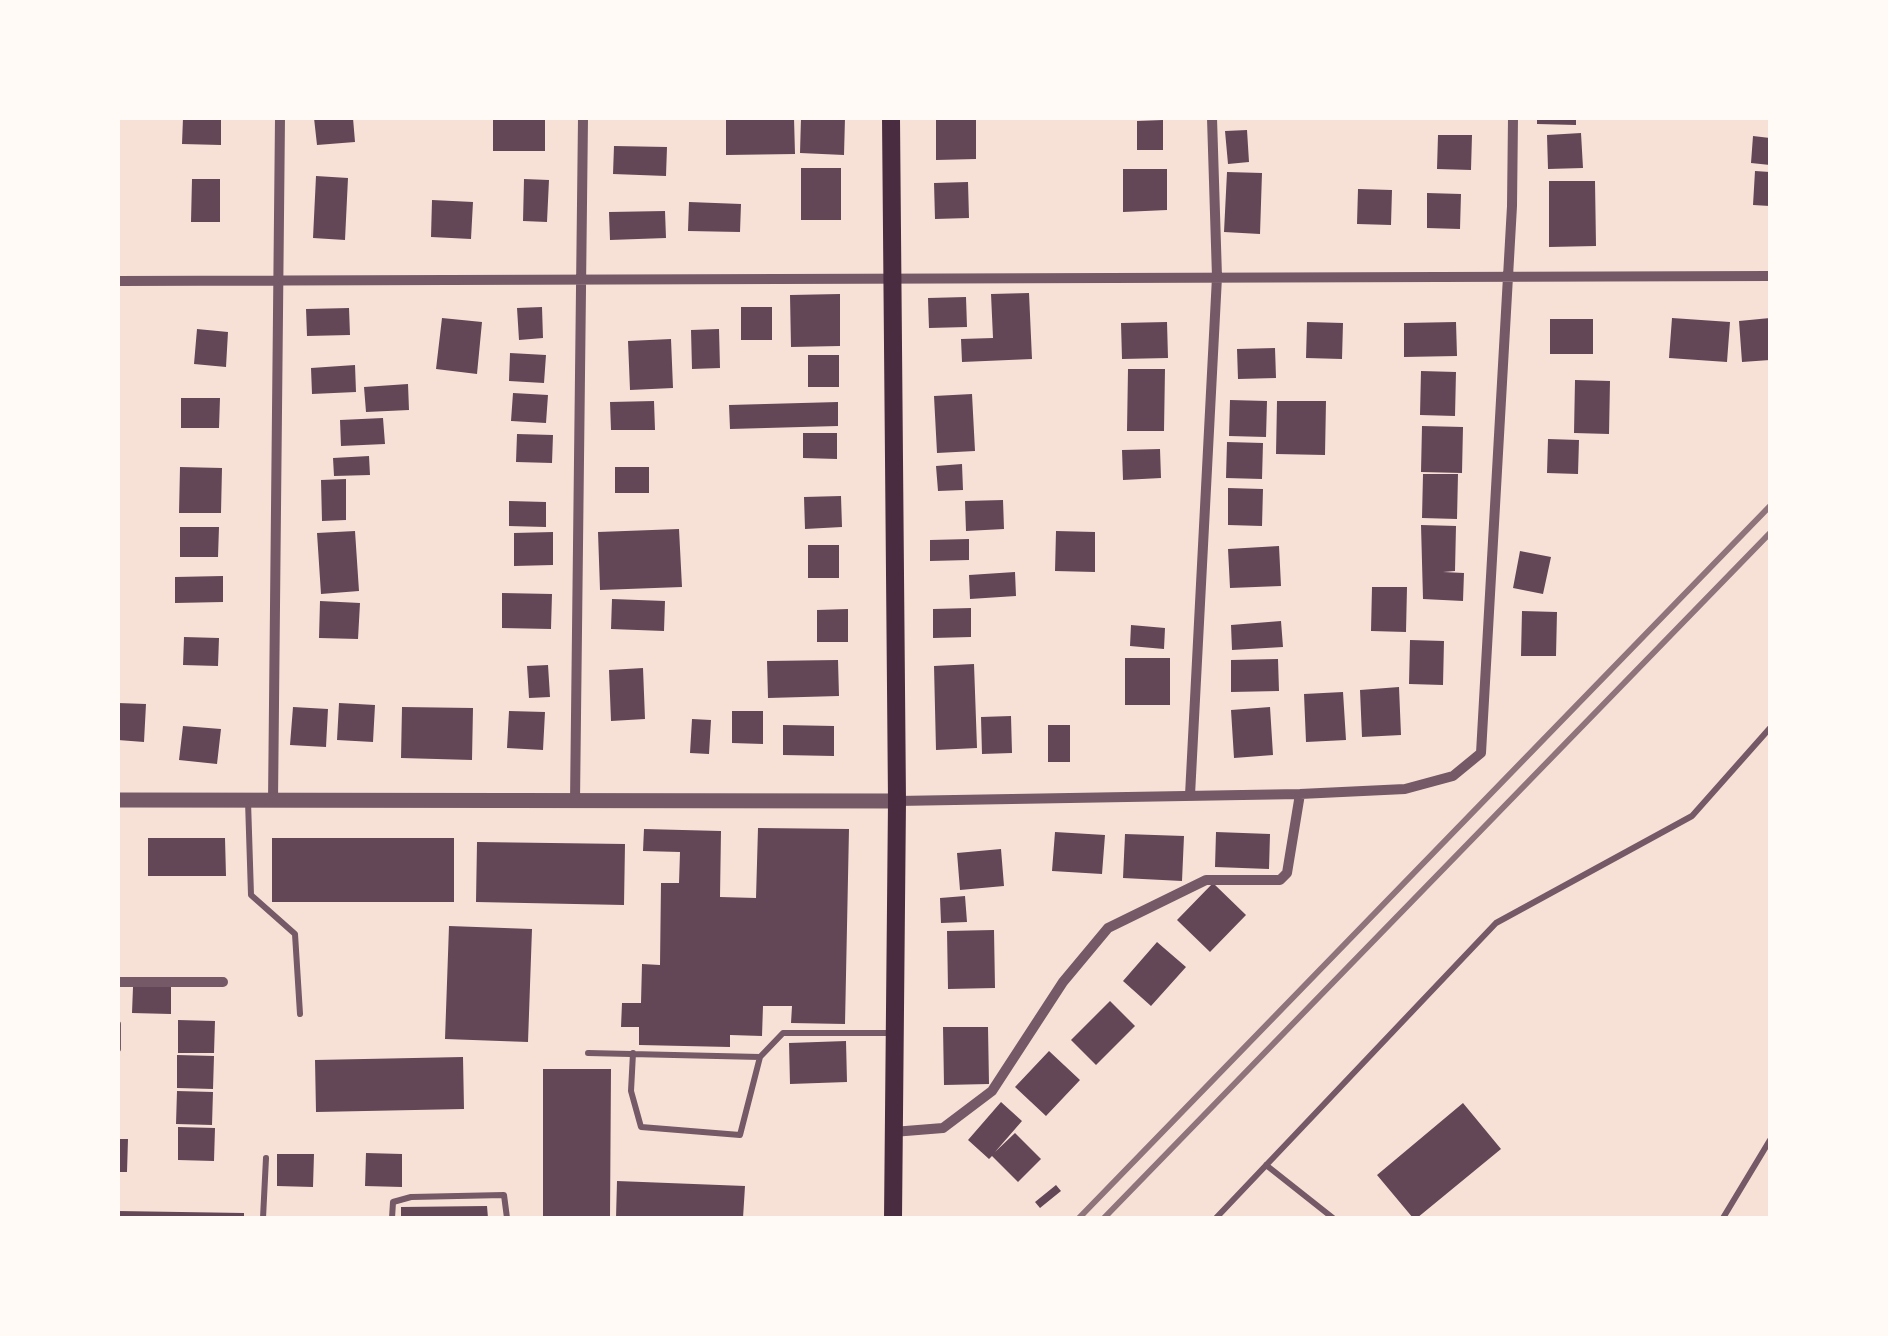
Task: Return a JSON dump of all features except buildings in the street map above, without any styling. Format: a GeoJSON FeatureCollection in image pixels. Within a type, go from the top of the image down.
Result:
{"type":"FeatureCollection","features":[{"type":"Feature","properties":{"kind":"main road"},"geometry":{"type":"LineString","coordinates":[[890,118],[896,801],[894,1218]]}},
{"type":"Feature","properties":{"kind":"street"},"geometry":{"type":"LineString","coordinates":[[273,801],[280,118]]}},
{"type":"Feature","properties":{"kind":"street"},"geometry":{"type":"LineString","coordinates":[[575,801],[583,118]]}},
{"type":"Feature","properties":{"kind":"street"},"geometry":{"type":"LineString","coordinates":[[1190,794],[1217,277],[1212,118]]}},
{"type":"Feature","properties":{"kind":"street"},"geometry":{"type":"LineString","coordinates":[[118,800],[896,801],[1300,794],[1405,789],[1453,776],[1481,752],[1508,277],[1512,118]]}},
{"type":"Feature","properties":{"kind":"street"},"geometry":{"type":"LineString","coordinates":[[118,282],[1770,276]]}},
{"type":"Feature","properties":{"kind":"street"},"geometry":{"type":"LineString","coordinates":[[893,1132],[943,1128],[992,1091],[1062,982],[1108,928],[1206,880],[1280,880],[1287,874],[1300,794]]}},
{"type":"Feature","properties":{"kind":"street"},"geometry":{"type":"LineString","coordinates":[[118,982],[223,982]]}},
{"type":"Feature","properties":{"kind":"lane"},"geometry":{"type":"LineString","coordinates":[[1216,1218],[1496,923],[1692,816],[1770,728]]}},
{"type":"Feature","properties":{"kind":"lane"},"geometry":{"type":"LineString","coordinates":[[248,800],[251,895],[295,934],[300,1014]]}},
{"type":"Feature","properties":{"kind":"lane"},"geometry":{"type":"LineString","coordinates":[[118,1024],[118,1049]]}},
{"type":"Feature","properties":{"kind":"lane"},"geometry":{"type":"LineString","coordinates":[[633,1054],[631,1091],[641,1127],[740,1135],[760,1057],[783,1033],[894,1032]]}},
{"type":"Feature","properties":{"kind":"lane"},"geometry":{"type":"LineString","coordinates":[[588,1052],[760,1057]]}},
{"type":"Feature","properties":{"kind":"lane"},"geometry":{"type":"LineString","coordinates":[[1723,1218],[1770,1140]]}},
{"type":"Feature","properties":{"kind":"lane"},"geometry":{"type":"LineString","coordinates":[[264,1218],[266,1158]]}},
{"type":"Feature","properties":{"kind":"lane"},"geometry":{"type":"LineString","coordinates":[[1266,1165],[1333,1218]]}},
{"type":"Feature","properties":{"kind":"lane"},"geometry":{"type":"LineString","coordinates":[[392,1218],[393,1202],[412,1196],[504,1195],[506,1218]]}},
{"type":"Feature","properties":{"kind":"railway"},"geometry":{"type":"LineString","coordinates":[[1079,1218],[1770,506]]}},
{"type":"Feature","properties":{"kind":"railway"},"geometry":{"type":"LineString","coordinates":[[1104,1218],[1770,533]]}}]}
